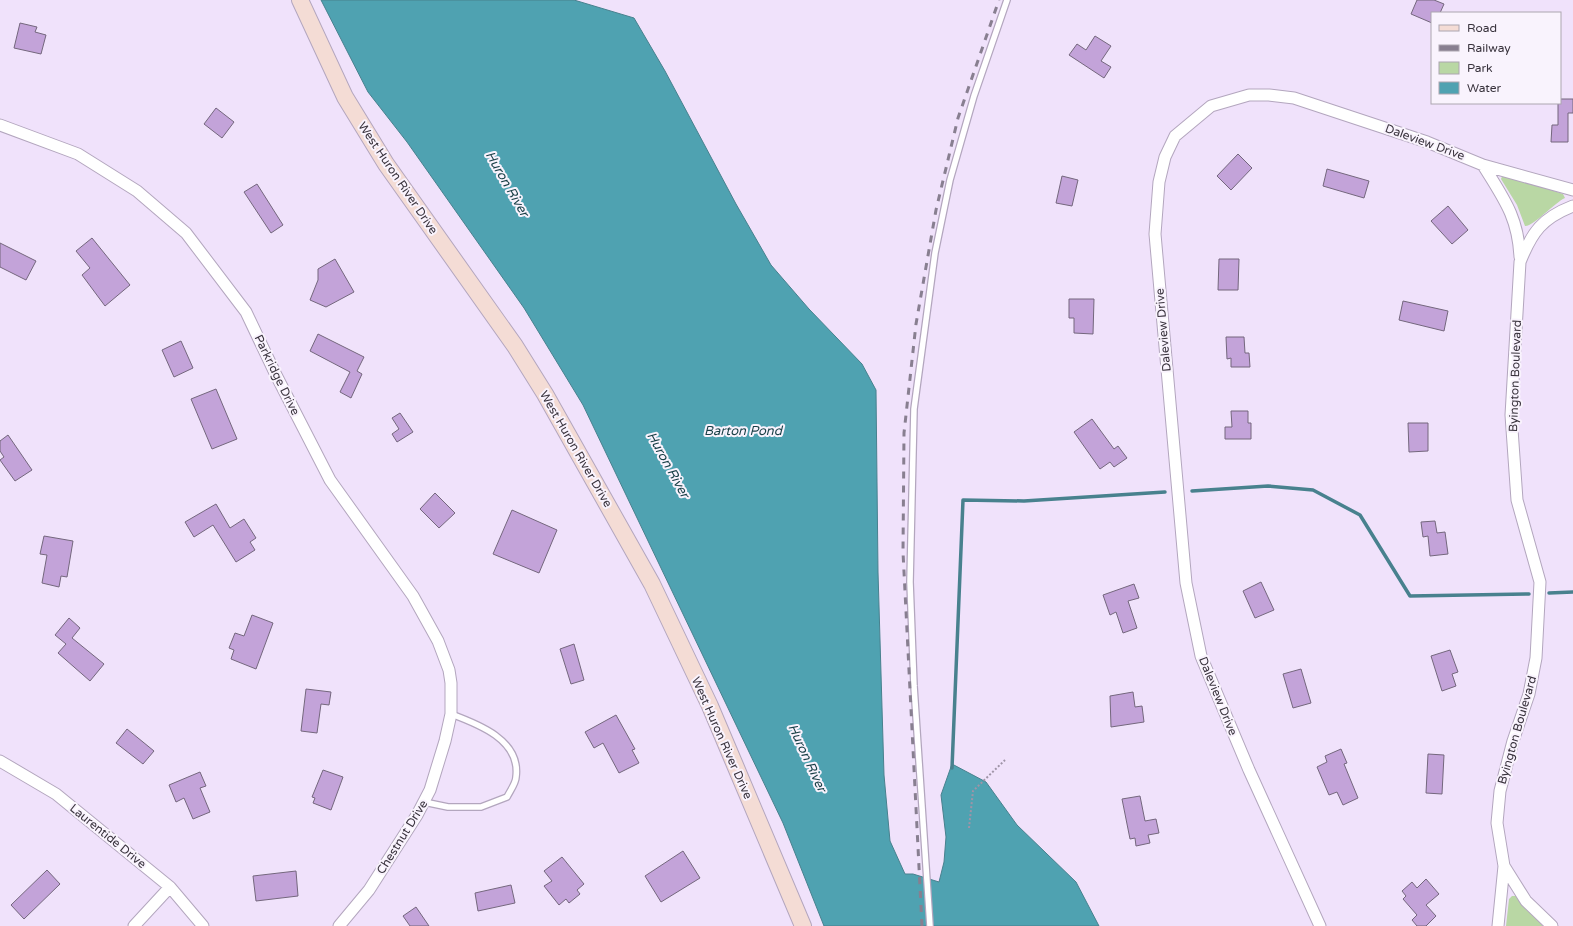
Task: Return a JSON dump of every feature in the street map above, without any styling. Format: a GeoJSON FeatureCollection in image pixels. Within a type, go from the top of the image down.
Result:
{"type":"FeatureCollection","features":[{"type":"Feature","properties":{"kind":"street","name":"West Huron River Drive"},"geometry":{"type":"LineString","coordinates":[[300,0],[344,97],[386,164],[515,346],[545,394],[652,584],[710,706],[803,926]]}},
{"type":"Feature","properties":{"kind":"street","name":"Daleview Drive"},"geometry":{"type":"LineString","coordinates":[[1320,926],[1249,770],[1201,656],[1186,583],[1155,234],[1159,182],[1165,157],[1175,136],[1211,106],[1249,95],[1269,95],[1294,98],[1427,142],[1483,165],[1573,190]]}},
{"type":"Feature","properties":{"kind":"street","name":"Parkridge Drive"},"geometry":{"type":"LineString","coordinates":[[0,125],[78,154],[137,191],[186,233],[246,312],[274,373],[330,480],[413,596],[438,641],[449,670],[451,683],[451,714]]}},
{"type":"Feature","properties":{"kind":"street","name":"Byington Boulevard"},"geometry":{"type":"LineString","coordinates":[[1483,165],[1509,208],[1519,236],[1520,262],[1511,415],[1516,500],[1540,582],[1536,658],[1530,694],[1513,741],[1500,791],[1497,823],[1504,866],[1498,926]]}},
{"type":"Feature","properties":{"kind":"street","name":"Byington Boulevard"},"geometry":{"type":"LineString","coordinates":[[1520,262],[1529,239],[1544,221],[1573,206]]}},
{"type":"Feature","properties":{"kind":"street","name":"Chestnut Drive"},"geometry":{"type":"LineString","coordinates":[[339,926],[368,890],[424,802],[430,790],[445,741],[451,714]]}},
{"type":"Feature","properties":{"kind":"street","name":"Laurentide Drive"},"geometry":{"type":"LineString","coordinates":[[0,761],[56,794],[170,888],[203,926]]}},
{"type":"Feature","properties":{"kind":"street","name":"Byington Boulevard"},"geometry":{"type":"LineString","coordinates":[[1504,866],[1526,901],[1552,926]]}},
{"type":"Feature","properties":{"kind":"street"},"geometry":{"type":"LineString","coordinates":[[134,926],[170,888]]}},
{"type":"Feature","properties":{"kind":"lane"},"geometry":{"type":"LineString","coordinates":[[930,926],[914,686],[910,582],[914,410],[935,253],[950,180],[974,96],[1007,0]]}},
{"type":"Feature","properties":{"kind":"lane"},"geometry":{"type":"LineString","coordinates":[[424,802],[448,807],[481,807],[507,797],[516,778],[514,758],[503,742],[484,727],[451,714]]}},
{"type":"Feature","properties":{"kind":"path"},"geometry":{"type":"LineString","coordinates":[[969,828],[973,791],[1005,760]]}},
{"type":"Feature","properties":{"kind":"green space"},"geometry":{"type":"Polygon","coordinates":[[[1503,174],[1563,194],[1565,198],[1533,223],[1525,226],[1517,205],[1501,179],[1503,174]]]}},
{"type":"Feature","properties":{"kind":"green space"},"geometry":{"type":"Polygon","coordinates":[[[1512,896],[1516,896],[1521,904],[1543,926],[1506,926],[1509,899],[1512,896]]]}},
{"type":"Feature","properties":{"kind":"water","name":"Barton Pond"},"geometry":{"type":"Polygon","coordinates":[[[321,0],[574,0],[634,18],[665,71],[736,204],[771,265],[809,309],[862,364],[876,390],[878,572],[884,775],[890,841],[905,874],[913,874],[939,882],[944,862],[946,837],[941,795],[952,764],[986,782],[1017,825],[1076,882],[1099,926],[824,926],[783,823],[583,405],[524,308],[407,142],[368,92],[321,0]]]}},
{"type":"Feature","properties":{"kind":"building"},"geometry":{"type":"Polygon","coordinates":[[[1417,0],[1434,0],[1444,4],[1440,12],[1431,12],[1431,23],[1411,14],[1417,0]]]}},
{"type":"Feature","properties":{"kind":"building"},"geometry":{"type":"Polygon","coordinates":[[[20,23],[37,27],[35,32],[46,35],[41,54],[14,48],[20,23]]]}},
{"type":"Feature","properties":{"kind":"building"},"geometry":{"type":"Polygon","coordinates":[[[1095,36],[1111,46],[1101,61],[1111,67],[1104,78],[1069,55],[1077,44],[1086,50],[1095,36]]]}},
{"type":"Feature","properties":{"kind":"building"},"geometry":{"type":"Polygon","coordinates":[[[1561,99],[1573,99],[1573,113],[1568,113],[1568,142],[1551,142],[1552,125],[1558,125],[1558,104],[1561,104],[1561,99]]]}},
{"type":"Feature","properties":{"kind":"building"},"geometry":{"type":"Polygon","coordinates":[[[216,108],[234,122],[222,138],[204,124],[216,108]]]}},
{"type":"Feature","properties":{"kind":"building"},"geometry":{"type":"Polygon","coordinates":[[[1238,154],[1252,168],[1231,190],[1217,176],[1238,154]]]}},
{"type":"Feature","properties":{"kind":"building"},"geometry":{"type":"Polygon","coordinates":[[[1327,169],[1369,181],[1364,198],[1323,186],[1327,169]]]}},
{"type":"Feature","properties":{"kind":"building"},"geometry":{"type":"Polygon","coordinates":[[[1062,176],[1078,180],[1072,206],[1056,203],[1062,176]]]}},
{"type":"Feature","properties":{"kind":"building"},"geometry":{"type":"Polygon","coordinates":[[[257,184],[283,225],[271,233],[244,192],[257,184]]]}},
{"type":"Feature","properties":{"kind":"building"},"geometry":{"type":"Polygon","coordinates":[[[1448,206],[1468,230],[1452,244],[1431,221],[1448,206]]]}},
{"type":"Feature","properties":{"kind":"building"},"geometry":{"type":"Polygon","coordinates":[[[92,238],[130,285],[105,306],[82,275],[90,268],[76,251],[92,238]]]}},
{"type":"Feature","properties":{"kind":"building"},"geometry":{"type":"Polygon","coordinates":[[[0,243],[36,261],[26,280],[0,267],[0,243]]]}},
{"type":"Feature","properties":{"kind":"building"},"geometry":{"type":"Polygon","coordinates":[[[335,259],[354,292],[326,307],[310,300],[318,280],[318,269],[335,259]]]}},
{"type":"Feature","properties":{"kind":"building"},"geometry":{"type":"Polygon","coordinates":[[[1219,259],[1239,259],[1238,290],[1218,290],[1219,259]]]}},
{"type":"Feature","properties":{"kind":"building"},"geometry":{"type":"Polygon","coordinates":[[[1069,299],[1094,299],[1093,334],[1074,333],[1074,318],[1069,318],[1069,299]]]}},
{"type":"Feature","properties":{"kind":"building"},"geometry":{"type":"Polygon","coordinates":[[[1403,301],[1448,311],[1444,331],[1399,320],[1403,301]]]}},
{"type":"Feature","properties":{"kind":"building"},"geometry":{"type":"Polygon","coordinates":[[[318,334],[364,357],[357,371],[362,374],[351,398],[340,392],[350,372],[310,351],[318,334]]]}},
{"type":"Feature","properties":{"kind":"building"},"geometry":{"type":"Polygon","coordinates":[[[1226,337],[1244,337],[1245,353],[1249,353],[1250,367],[1231,367],[1231,358],[1227,359],[1226,337]]]}},
{"type":"Feature","properties":{"kind":"building"},"geometry":{"type":"Polygon","coordinates":[[[181,341],[193,368],[174,377],[162,350],[181,341]]]}},
{"type":"Feature","properties":{"kind":"building"},"geometry":{"type":"Polygon","coordinates":[[[216,389],[237,439],[212,449],[191,399],[216,389]]]}},
{"type":"Feature","properties":{"kind":"building"},"geometry":{"type":"Polygon","coordinates":[[[1231,411],[1248,411],[1248,423],[1251,423],[1251,439],[1225,439],[1225,427],[1232,427],[1231,411]]]}},
{"type":"Feature","properties":{"kind":"building"},"geometry":{"type":"Polygon","coordinates":[[[400,413],[413,432],[397,442],[392,434],[399,429],[392,418],[400,413]]]}},
{"type":"Feature","properties":{"kind":"building"},"geometry":{"type":"Polygon","coordinates":[[[1092,419],[1114,449],[1118,446],[1127,458],[1114,467],[1110,462],[1100,469],[1074,432],[1092,419]]]}},
{"type":"Feature","properties":{"kind":"building"},"geometry":{"type":"Polygon","coordinates":[[[1408,423],[1428,423],[1428,451],[1409,452],[1408,423]]]}},
{"type":"Feature","properties":{"kind":"building"},"geometry":{"type":"Polygon","coordinates":[[[8,435],[32,470],[15,481],[0,460],[4,457],[0,451],[0,441],[8,435]]]}},
{"type":"Feature","properties":{"kind":"building"},"geometry":{"type":"Polygon","coordinates":[[[435,493],[455,513],[439,528],[420,509],[435,493]]]}},
{"type":"Feature","properties":{"kind":"building"},"geometry":{"type":"Polygon","coordinates":[[[216,504],[230,528],[244,519],[256,538],[250,542],[255,550],[236,562],[213,525],[194,537],[185,522],[216,504]]]}},
{"type":"Feature","properties":{"kind":"building"},"geometry":{"type":"Polygon","coordinates":[[[512,510],[557,530],[539,573],[493,554],[512,510]]]}},
{"type":"Feature","properties":{"kind":"building"},"geometry":{"type":"Polygon","coordinates":[[[1435,521],[1437,533],[1445,532],[1448,554],[1430,556],[1428,536],[1423,537],[1421,522],[1435,521]]]}},
{"type":"Feature","properties":{"kind":"building"},"geometry":{"type":"Polygon","coordinates":[[[44,536],[73,541],[67,577],[61,576],[59,587],[42,583],[47,555],[40,554],[44,536]]]}},
{"type":"Feature","properties":{"kind":"building"},"geometry":{"type":"Polygon","coordinates":[[[1261,582],[1274,610],[1255,618],[1243,591],[1261,582]]]}},
{"type":"Feature","properties":{"kind":"building"},"geometry":{"type":"Polygon","coordinates":[[[1134,584],[1139,598],[1128,601],[1137,628],[1123,633],[1116,612],[1110,615],[1103,595],[1134,584]]]}},
{"type":"Feature","properties":{"kind":"building"},"geometry":{"type":"Polygon","coordinates":[[[252,615],[273,623],[256,669],[231,659],[234,650],[229,648],[235,633],[244,636],[252,615]]]}},
{"type":"Feature","properties":{"kind":"building"},"geometry":{"type":"Polygon","coordinates":[[[69,618],[80,628],[72,638],[104,664],[90,681],[58,653],[66,644],[55,635],[69,618]]]}},
{"type":"Feature","properties":{"kind":"building"},"geometry":{"type":"Polygon","coordinates":[[[574,644],[584,680],[571,684],[560,649],[574,644]]]}},
{"type":"Feature","properties":{"kind":"building"},"geometry":{"type":"Polygon","coordinates":[[[1450,650],[1458,672],[1452,674],[1456,686],[1442,691],[1431,656],[1450,650]]]}},
{"type":"Feature","properties":{"kind":"building"},"geometry":{"type":"Polygon","coordinates":[[[1301,669],[1311,703],[1293,708],[1283,674],[1301,669]]]}},
{"type":"Feature","properties":{"kind":"building"},"geometry":{"type":"Polygon","coordinates":[[[306,689],[331,692],[329,705],[321,704],[317,733],[301,731],[306,689]]]}},
{"type":"Feature","properties":{"kind":"building"},"geometry":{"type":"Polygon","coordinates":[[[1133,692],[1135,707],[1142,706],[1144,722],[1111,727],[1110,696],[1133,692]]]}},
{"type":"Feature","properties":{"kind":"building"},"geometry":{"type":"Polygon","coordinates":[[[616,715],[635,749],[632,750],[639,763],[619,773],[603,743],[594,748],[585,732],[616,715]]]}},
{"type":"Feature","properties":{"kind":"building"},"geometry":{"type":"Polygon","coordinates":[[[127,729],[154,751],[143,764],[116,743],[127,729]]]}},
{"type":"Feature","properties":{"kind":"building"},"geometry":{"type":"Polygon","coordinates":[[[1341,749],[1347,763],[1344,764],[1358,798],[1343,805],[1337,792],[1329,795],[1317,767],[1327,762],[1325,756],[1341,749]]]}},
{"type":"Feature","properties":{"kind":"building"},"geometry":{"type":"Polygon","coordinates":[[[1428,754],[1444,755],[1442,794],[1426,793],[1428,754]]]}},
{"type":"Feature","properties":{"kind":"building"},"geometry":{"type":"Polygon","coordinates":[[[323,770],[343,777],[331,810],[313,803],[315,798],[312,797],[323,770]]]}},
{"type":"Feature","properties":{"kind":"building"},"geometry":{"type":"Polygon","coordinates":[[[200,772],[206,786],[200,788],[210,812],[193,819],[184,798],[176,802],[169,785],[200,772]]]}},
{"type":"Feature","properties":{"kind":"building"},"geometry":{"type":"Polygon","coordinates":[[[1140,796],[1145,821],[1156,819],[1159,833],[1148,835],[1150,843],[1136,846],[1135,838],[1130,839],[1122,799],[1140,796]]]}},
{"type":"Feature","properties":{"kind":"building"},"geometry":{"type":"Polygon","coordinates":[[[683,851],[700,878],[661,902],[645,876],[683,851]]]}},
{"type":"Feature","properties":{"kind":"building"},"geometry":{"type":"Polygon","coordinates":[[[562,857],[584,884],[577,890],[580,894],[569,903],[566,899],[559,905],[544,886],[552,881],[544,871],[562,857]]]}},
{"type":"Feature","properties":{"kind":"building"},"geometry":{"type":"Polygon","coordinates":[[[47,870],[60,884],[24,919],[11,905],[47,870]]]}},
{"type":"Feature","properties":{"kind":"building"},"geometry":{"type":"Polygon","coordinates":[[[296,871],[298,896],[256,901],[253,876],[296,871]]]}},
{"type":"Feature","properties":{"kind":"building"},"geometry":{"type":"Polygon","coordinates":[[[1426,879],[1439,894],[1426,905],[1436,916],[1426,926],[1417,926],[1412,920],[1417,915],[1403,899],[1406,896],[1402,891],[1412,882],[1417,888],[1426,879]]]}},
{"type":"Feature","properties":{"kind":"building"},"geometry":{"type":"Polygon","coordinates":[[[511,885],[515,903],[478,911],[475,893],[511,885]]]}},
{"type":"Feature","properties":{"kind":"building"},"geometry":{"type":"Polygon","coordinates":[[[416,907],[429,926],[410,926],[403,916],[416,907]]]}},
{"type":"Feature","properties":{"kind":"waterway"},"geometry":{"type":"LineString","coordinates":[[1192,491],[1268,486],[1313,490],[1360,515],[1410,596],[1529,594]]}},
{"type":"Feature","properties":{"kind":"waterway"},"geometry":{"type":"LineString","coordinates":[[952,768],[963,500],[1024,501],[1165,492]]}},
{"type":"Feature","properties":{"kind":"waterway"},"geometry":{"type":"LineString","coordinates":[[1549,593],[1573,592]]}},
{"type":"Feature","properties":{"kind":"railway"},"geometry":{"type":"LineString","coordinates":[[922,926],[903,552],[904,433],[916,324],[936,210],[958,118],[999,0]]}},
{"type":"Feature","properties":{"kind":"water label","name":"Huron River"},"geometry":{"type":"Point","coordinates":[507,184]}},
{"type":"Feature","properties":{"kind":"water label","name":"Huron River"},"geometry":{"type":"Point","coordinates":[668,465]}},
{"type":"Feature","properties":{"kind":"water label","name":"Huron River"},"geometry":{"type":"Point","coordinates":[807,758]}}]}
